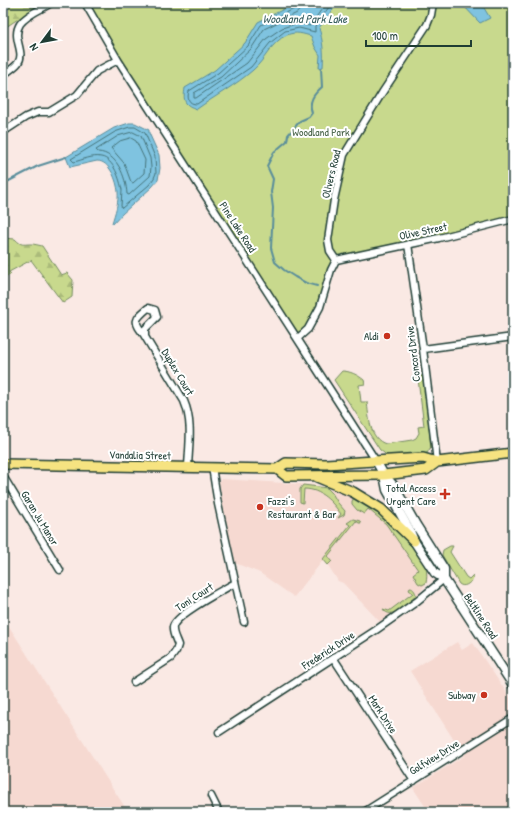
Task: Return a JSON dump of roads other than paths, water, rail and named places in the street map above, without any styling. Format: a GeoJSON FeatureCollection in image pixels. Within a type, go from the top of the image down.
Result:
{"type":"FeatureCollection","features":[{"type":"Feature","properties":{"kind":"main road","name":"Vandalia Street"},"geometry":{"type":"LineString","coordinates":[[3,464],[277,469],[286,464],[326,464],[423,458],[437,462],[513,453]]}},
{"type":"Feature","properties":{"kind":"main road","name":"Beltline Road"},"geometry":{"type":"LineString","coordinates":[[376,461],[384,475],[394,486],[422,535],[444,568],[444,579]]}},
{"type":"Feature","properties":{"kind":"main road","name":"Vandalia Street"},"geometry":{"type":"LineString","coordinates":[[277,469],[286,476],[384,475],[426,470],[437,462]]}},
{"type":"Feature","properties":{"kind":"main road","name":"Beltline Road"},"geometry":{"type":"LineString","coordinates":[[384,475],[387,490],[414,541],[435,573],[444,579],[513,685]]}},
{"type":"Feature","properties":{"kind":"main road"},"geometry":{"type":"LineString","coordinates":[[314,476],[353,492],[381,509],[414,541]]}},
{"type":"Feature","properties":{"kind":"street"},"geometry":{"type":"LineString","coordinates":[[3,75],[20,61],[16,36],[19,25],[28,16],[51,3]]}},
{"type":"Feature","properties":{"kind":"street","name":"Pine Lake Road"},"geometry":{"type":"LineString","coordinates":[[85,3],[118,60],[376,461]]}},
{"type":"Feature","properties":{"kind":"street","name":"Olivers Road"},"geometry":{"type":"LineString","coordinates":[[336,260],[330,252],[328,240],[335,193],[344,154],[427,25],[431,15],[433,3]]}},
{"type":"Feature","properties":{"kind":"street"},"geometry":{"type":"LineString","coordinates":[[3,132],[26,117],[38,112],[49,112],[77,95],[97,71],[118,60]]}},
{"type":"Feature","properties":{"kind":"street","name":"Olive Street"},"geometry":{"type":"LineString","coordinates":[[336,260],[477,229],[513,219]]}},
{"type":"Feature","properties":{"kind":"street","name":"Concord Drive"},"geometry":{"type":"LineString","coordinates":[[408,244],[437,462]]}},
{"type":"Feature","properties":{"kind":"street"},"geometry":{"type":"LineString","coordinates":[[298,338],[308,329],[320,307],[331,270],[336,260]]}},
{"type":"Feature","properties":{"kind":"street","name":"Duplex Court"},"geometry":{"type":"LineString","coordinates":[[145,336],[188,409],[190,419],[188,467]]}},
{"type":"Feature","properties":{"kind":"street"},"geometry":{"type":"LineString","coordinates":[[423,348],[513,337]]}},
{"type":"Feature","properties":{"kind":"street"},"geometry":{"type":"LineString","coordinates":[[212,467],[218,504],[244,622]]}},
{"type":"Feature","properties":{"kind":"street","name":"Garan Ju Manor"},"geometry":{"type":"LineString","coordinates":[[3,476],[60,570]]}},
{"type":"Feature","properties":{"kind":"street","name":"Frederick Drive"},"geometry":{"type":"LineString","coordinates":[[218,732],[334,659],[410,606],[444,579]]}},
{"type":"Feature","properties":{"kind":"street","name":"Toni Court"},"geometry":{"type":"LineString","coordinates":[[134,682],[173,656],[178,645],[173,629],[176,621],[211,597],[235,583]]}},
{"type":"Feature","properties":{"kind":"street","name":"Mark Drive"},"geometry":{"type":"LineString","coordinates":[[334,659],[414,781]]}},
{"type":"Feature","properties":{"kind":"street","name":"Golfview Drive"},"geometry":{"type":"LineString","coordinates":[[364,812],[513,718]]}},
{"type":"Feature","properties":{"kind":"street"},"geometry":{"type":"LineString","coordinates":[[211,796],[219,812]]}},
{"type":"Feature","properties":{"kind":"water","name":"Woodland Park Lake"},"geometry":{"type":"Polygon","coordinates":[[[294,3],[338,3],[319,28],[323,47],[323,67],[319,68],[320,55],[311,36],[293,33],[281,38],[258,66],[233,86],[197,109],[189,106],[185,102],[185,88],[215,70],[245,43],[258,22],[294,3]]]}},
{"type":"Feature","properties":{"kind":"water"},"geometry":{"type":"Polygon","coordinates":[[[461,3],[481,3],[490,18],[480,23],[461,3]]]}},
{"type":"Feature","properties":{"kind":"water"},"geometry":{"type":"Polygon","coordinates":[[[129,123],[135,123],[149,130],[159,155],[160,168],[158,180],[113,224],[118,192],[112,172],[106,164],[97,161],[70,167],[66,157],[114,128],[129,123]]]}},
{"type":"Feature","properties":{"kind":"waterway"},"geometry":{"type":"LineString","coordinates":[[317,286],[306,283],[295,277],[275,262],[271,248],[273,208],[271,192],[273,179],[267,166],[274,152],[287,141],[288,135],[300,121],[309,117],[312,113],[312,98],[322,87],[321,68]]}},
{"type":"Feature","properties":{"kind":"waterway"},"geometry":{"type":"LineString","coordinates":[[3,184],[38,166],[66,157]]}},
{"type":"Feature","properties":{"kind":"place","name":"Aldi"},"geometry":{"type":"Point","coordinates":[387,336]}},
{"type":"Feature","properties":{"kind":"place","name":"Total Access Urgent Care"},"geometry":{"type":"Point","coordinates":[445,494]}},
{"type":"Feature","properties":{"kind":"place","name":"Fazzi's Restaurant & Bar"},"geometry":{"type":"Point","coordinates":[260,507]}},
{"type":"Feature","properties":{"kind":"place","name":"Subway"},"geometry":{"type":"Point","coordinates":[484,695]}},
{"type":"Feature","properties":{"kind":"park label","name":"Woodland Park"},"geometry":{"type":"Point","coordinates":[321,132]}}]}
